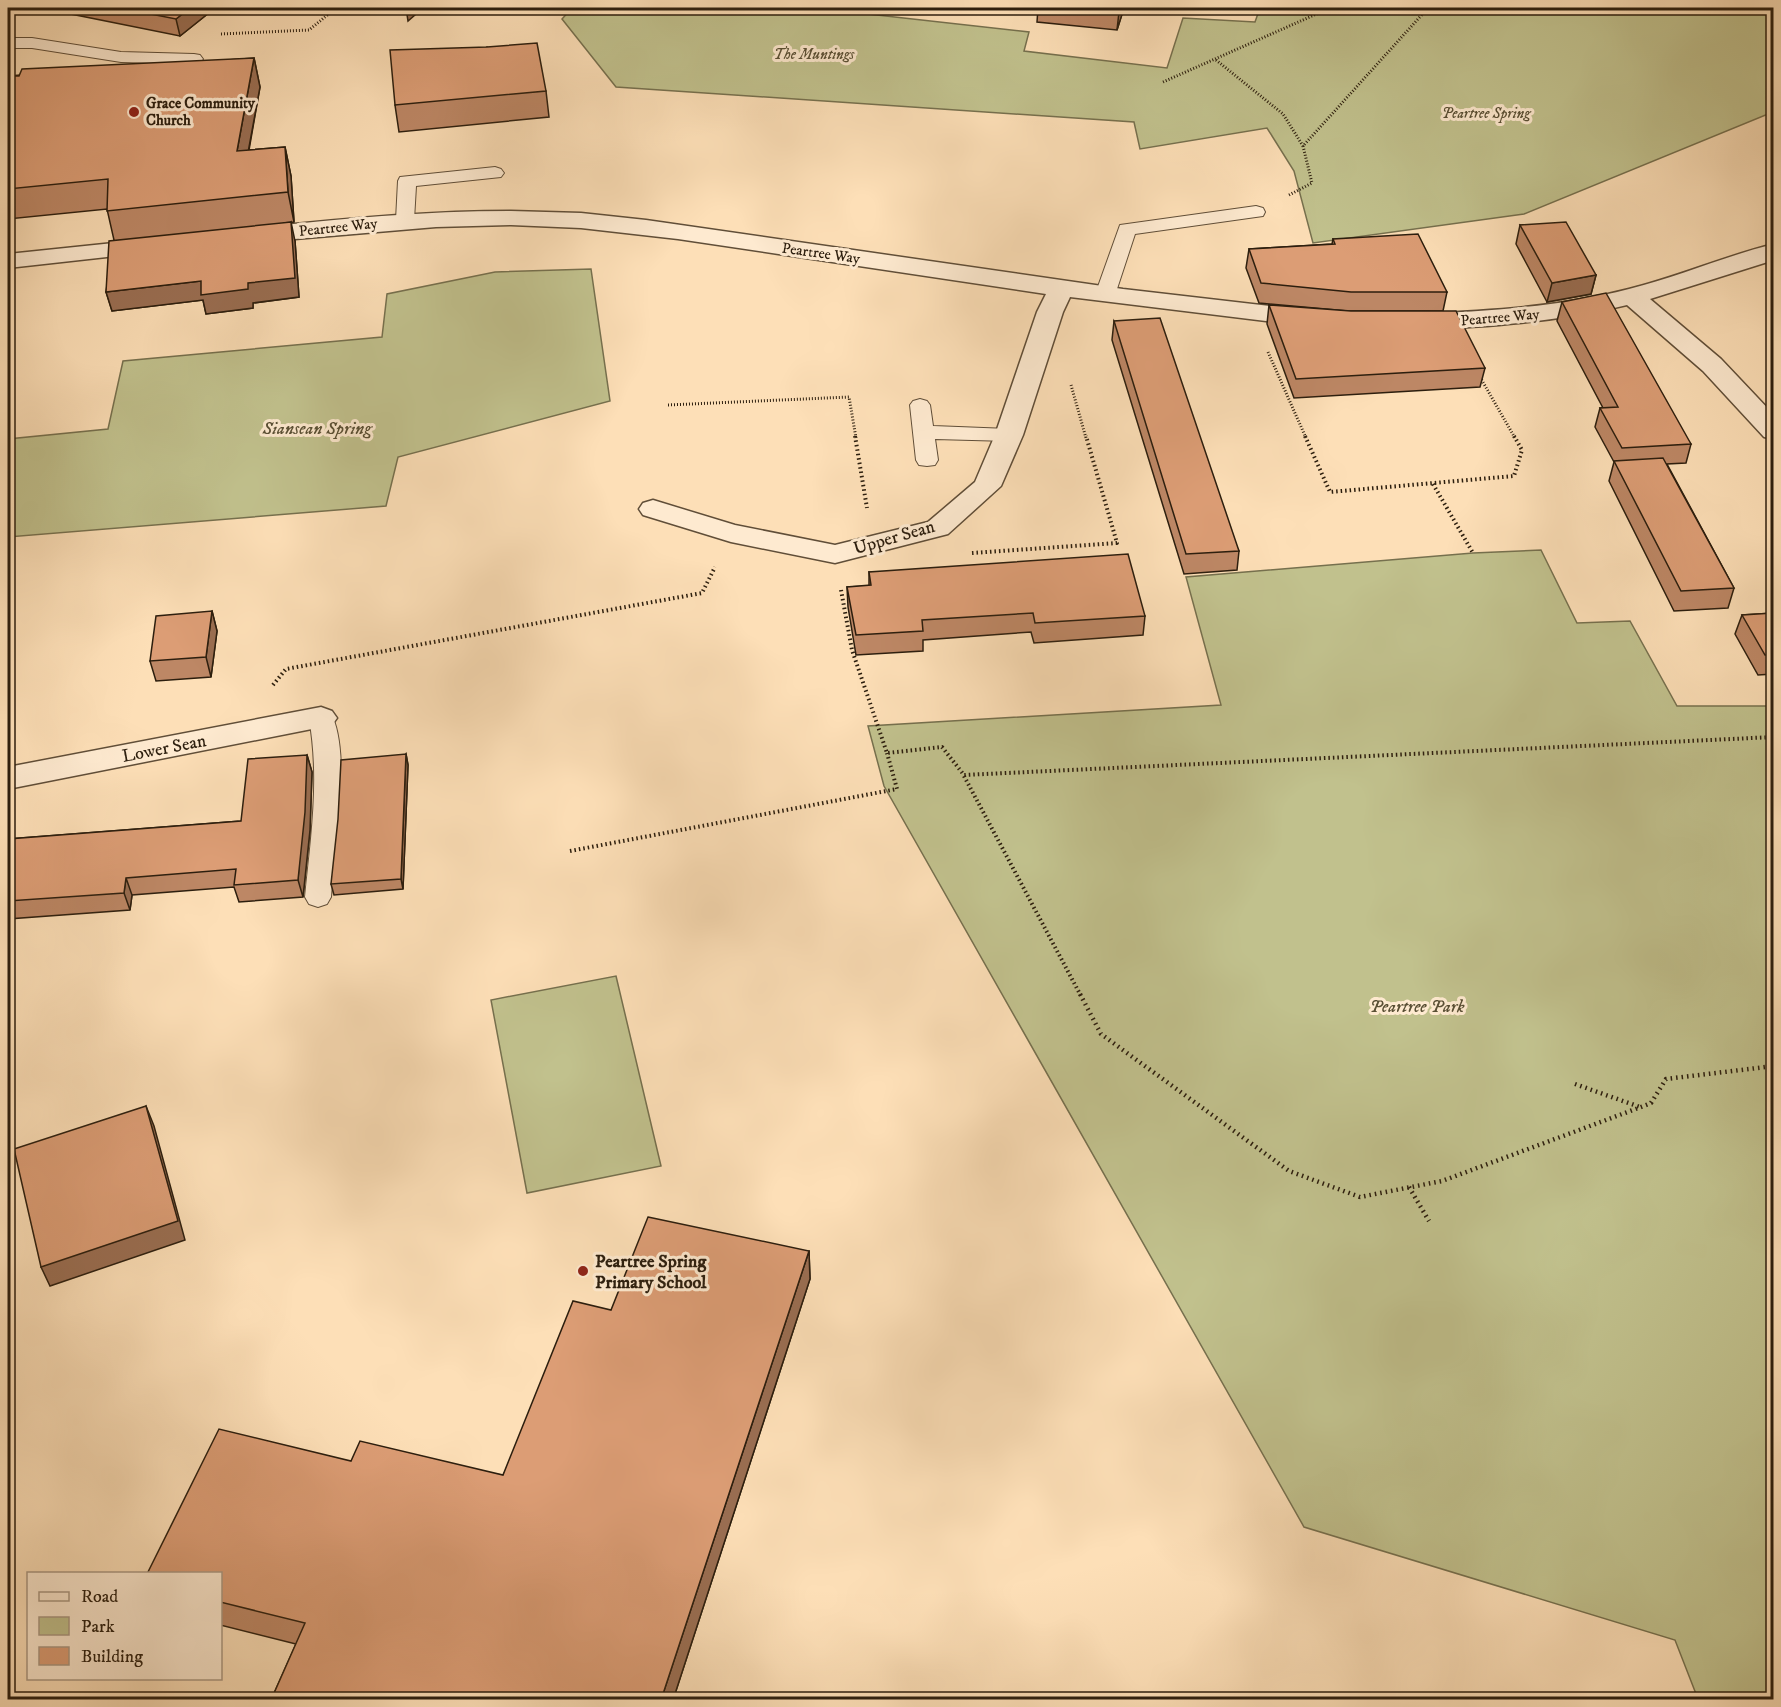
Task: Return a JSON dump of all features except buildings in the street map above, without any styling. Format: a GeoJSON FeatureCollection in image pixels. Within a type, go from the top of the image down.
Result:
{"type":"FeatureCollection","features":[{"type":"Feature","properties":{"kind":"street","name":"Peartree Way"},"geometry":{"type":"LineString","coordinates":[[228,238],[405,220],[495,218],[579,221],[709,237],[1105,296],[1250,313],[1338,320]]}},
{"type":"Feature","properties":{"kind":"street"},"geometry":{"type":"LineString","coordinates":[[8,261],[170,244]]}},
{"type":"Feature","properties":{"kind":"street","name":"Peartree Way"},"geometry":{"type":"LineString","coordinates":[[1392,323],[1525,316],[1632,297],[1711,274],[1773,251]]}},
{"type":"Feature","properties":{"kind":"street","name":"Upper Sean"},"geometry":{"type":"LineString","coordinates":[[654,509],[731,533],[835,554],[938,528],[987,486],[1009,435],[1050,312],[1062,288]]}},
{"type":"Feature","properties":{"kind":"street"},"geometry":{"type":"LineString","coordinates":[[1632,297],[1712,365],[1773,431]]}},
{"type":"Feature","properties":{"kind":"street","name":"Lower Sean"},"geometry":{"type":"LineString","coordinates":[[8,778],[321,718]]}},
{"type":"Feature","properties":{"kind":"lane"},"geometry":{"type":"LineString","coordinates":[[8,43],[32,43],[121,57],[194,59]]}},
{"type":"Feature","properties":{"kind":"lane"},"geometry":{"type":"LineString","coordinates":[[405,220],[407,181],[495,173]]}},
{"type":"Feature","properties":{"kind":"lane"},"geometry":{"type":"LineString","coordinates":[[1105,296],[1127,229],[1256,212]]}},
{"type":"Feature","properties":{"kind":"lane"},"geometry":{"type":"LineString","coordinates":[[920,405],[927,460]]}},
{"type":"Feature","properties":{"kind":"lane"},"geometry":{"type":"LineString","coordinates":[[923,432],[1009,435]]}},
{"type":"Feature","properties":{"kind":"lane"},"geometry":{"type":"LineString","coordinates":[[318,897],[328,784],[327,750],[321,718]]}},
{"type":"Feature","properties":{"kind":"path"},"geometry":{"type":"LineString","coordinates":[[1163,82],[1330,8]]}},
{"type":"Feature","properties":{"kind":"path"},"geometry":{"type":"LineString","coordinates":[[1303,146],[1428,8]]}},
{"type":"Feature","properties":{"kind":"path"},"geometry":{"type":"LineString","coordinates":[[1216,60],[1283,114],[1303,146],[1312,183],[1256,212]]}},
{"type":"Feature","properties":{"kind":"path"},"geometry":{"type":"LineString","coordinates":[[1250,313],[1330,492],[1514,476],[1522,450],[1450,321]]}},
{"type":"Feature","properties":{"kind":"path"},"geometry":{"type":"LineString","coordinates":[[668,405],[849,397],[873,544]]}},
{"type":"Feature","properties":{"kind":"path"},"geometry":{"type":"LineString","coordinates":[[1433,484],[1473,553]]}},
{"type":"Feature","properties":{"kind":"path"},"geometry":{"type":"LineString","coordinates":[[229,735],[286,669],[702,593],[731,533]]}},
{"type":"Feature","properties":{"kind":"path"},"geometry":{"type":"LineString","coordinates":[[570,851],[897,789],[852,650],[835,554]]}},
{"type":"Feature","properties":{"kind":"path"},"geometry":{"type":"LineString","coordinates":[[964,775],[1773,737]]}},
{"type":"Feature","properties":{"kind":"path"},"geometry":{"type":"LineString","coordinates":[[887,753],[942,747],[964,775],[1101,1034],[1290,1171],[1360,1197],[1442,1181],[1641,1107],[1651,1103],[1666,1079],[1773,1066]]}},
{"type":"Feature","properties":{"kind":"path"},"geometry":{"type":"LineString","coordinates":[[1575,1084],[1641,1107]]}},
{"type":"Feature","properties":{"kind":"path"},"geometry":{"type":"LineString","coordinates":[[1409,1187],[1429,1221]]}},
{"type":"Feature","properties":{"kind":"green space"},"geometry":{"type":"Polygon","coordinates":[[[572,8],[814,8],[1029,32],[1024,51],[1167,68],[1183,18],[1255,22],[1260,8],[1773,8],[1773,112],[1524,214],[1313,243],[1294,171],[1267,128],[1140,149],[1134,122],[616,87],[562,19],[572,8]]]}},
{"type":"Feature","properties":{"kind":"green space","name":"Siansean Spring"},"geometry":{"type":"Polygon","coordinates":[[[591,269],[610,401],[398,457],[386,506],[8,537],[8,439],[108,429],[123,361],[382,337],[387,294],[495,272],[591,269]]]}},
{"type":"Feature","properties":{"kind":"green space","name":"Peartree Park"},"geometry":{"type":"Polygon","coordinates":[[[1541,550],[1577,623],[1630,621],[1677,706],[1773,706],[1773,1699],[1698,1699],[1675,1640],[1304,1527],[884,786],[868,726],[1221,705],[1186,577],[1473,553],[1541,550]]]}},
{"type":"Feature","properties":{"kind":"green space"},"geometry":{"type":"Polygon","coordinates":[[[616,976],[661,1166],[527,1193],[491,1000],[616,976]]]}},
{"type":"Feature","properties":{"kind":"place","name":"Grace Community Church"},"geometry":{"type":"Point","coordinates":[134,112]}},
{"type":"Feature","properties":{"kind":"place","name":"Peartree Spring Primary School"},"geometry":{"type":"Point","coordinates":[583,1271]}},
{"type":"Feature","properties":{"kind":"park label","name":"The Muntings"},"geometry":{"type":"Point","coordinates":[814,54]}},
{"type":"Feature","properties":{"kind":"park label","name":"Peartree Spring"},"geometry":{"type":"Point","coordinates":[1486,113]}}]}
